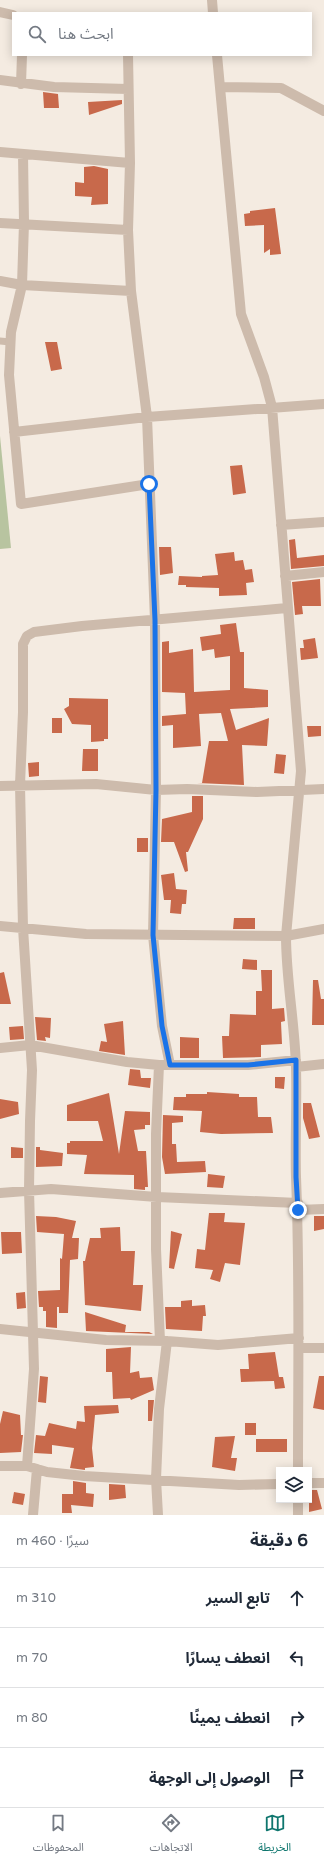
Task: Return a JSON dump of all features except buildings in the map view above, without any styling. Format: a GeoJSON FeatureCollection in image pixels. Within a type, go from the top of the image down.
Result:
{"type":"FeatureCollection","features":[{"type":"Feature","properties":{"kind":"street"},"geometry":{"type":"LineString","coordinates":[[212,0],[213,12]]}},
{"type":"Feature","properties":{"kind":"street"},"geometry":{"type":"LineString","coordinates":[[0,12],[12,15]]}},
{"type":"Feature","properties":{"kind":"street"},"geometry":{"type":"LineString","coordinates":[[21,84],[22,56]]}},
{"type":"Feature","properties":{"kind":"street"},"geometry":{"type":"LineString","coordinates":[[128,56],[130,163],[128,230],[131,291],[147,417],[155,620],[156,790],[153,935],[162,1026],[170,1065]]}},
{"type":"Feature","properties":{"kind":"street"},"geometry":{"type":"LineString","coordinates":[[217,56],[241,314],[264,377],[272,407],[301,771],[286,936],[286,963],[294,1026],[296,1064],[296,1177],[298,1207],[299,1338],[298,1467]]}},
{"type":"Feature","properties":{"kind":"street"},"geometry":{"type":"LineString","coordinates":[[0,80],[21,84],[62,87],[128,89]]}},
{"type":"Feature","properties":{"kind":"street"},"geometry":{"type":"LineString","coordinates":[[220,87],[281,88],[324,111]]}},
{"type":"Feature","properties":{"kind":"street"},"geometry":{"type":"LineString","coordinates":[[0,152],[130,163]]}},
{"type":"Feature","properties":{"kind":"street"},"geometry":{"type":"LineString","coordinates":[[23,154],[24,223],[22,285],[5,341],[21,504],[149,484]]}},
{"type":"Feature","properties":{"kind":"street"},"geometry":{"type":"LineString","coordinates":[[0,223],[24,223],[128,230]]}},
{"type":"Feature","properties":{"kind":"street"},"geometry":{"type":"LineString","coordinates":[[0,281],[22,285],[131,291]]}},
{"type":"Feature","properties":{"kind":"street"},"geometry":{"type":"LineString","coordinates":[[14,432],[147,417],[324,404]]}},
{"type":"Feature","properties":{"kind":"street"},"geometry":{"type":"LineString","coordinates":[[281,525],[324,522]]}},
{"type":"Feature","properties":{"kind":"street"},"geometry":{"type":"LineString","coordinates":[[285,576],[324,572]]}},
{"type":"Feature","properties":{"kind":"street"},"geometry":{"type":"LineString","coordinates":[[33,1515],[33,1334],[29,1190],[32,1070],[23,928],[20,786],[24,644],[27,636],[34,632],[82,626],[287,608]]}},
{"type":"Feature","properties":{"kind":"street"},"geometry":{"type":"LineString","coordinates":[[0,786],[96,784],[156,790],[186,788],[257,792],[324,789]]}},
{"type":"Feature","properties":{"kind":"street"},"geometry":{"type":"LineString","coordinates":[[0,926],[86,934],[222,934],[286,936],[324,928]]}},
{"type":"Feature","properties":{"kind":"street"},"geometry":{"type":"LineString","coordinates":[[0,1048],[30,1045],[127,1062],[159,1065],[324,1064]]}},
{"type":"Feature","properties":{"kind":"street"},"geometry":{"type":"LineString","coordinates":[[158,1515],[156,1479],[164,1341],[156,1249],[156,1134],[159,1065]]}},
{"type":"Feature","properties":{"kind":"street"},"geometry":{"type":"LineString","coordinates":[[0,1193],[51,1189],[324,1209]]}},
{"type":"Feature","properties":{"kind":"street"},"geometry":{"type":"LineString","coordinates":[[0,1329],[33,1334],[106,1340],[164,1341],[218,1345],[299,1338]]}},
{"type":"Feature","properties":{"kind":"street"},"geometry":{"type":"LineString","coordinates":[[299,1348],[324,1348]]}},
{"type":"Feature","properties":{"kind":"street"},"geometry":{"type":"LineString","coordinates":[[0,1466],[32,1468],[47,1472],[84,1476],[239,1485],[276,1484]]}},
{"type":"Feature","properties":{"kind":"street"},"geometry":{"type":"LineString","coordinates":[[312,1483],[324,1483]]}},
{"type":"Feature","properties":{"kind":"street"},"geometry":{"type":"LineString","coordinates":[[298,1503],[298,1515]]}},
{"type":"Feature","properties":{"kind":"green space"},"geometry":{"type":"Polygon","coordinates":[[[0,436],[11,548],[0,549],[0,436]]]}},
{"type":"Feature","properties":{"kind":"route"},"geometry":{"type":"LineString","coordinates":[[149,484],[155,620],[156,790],[153,935],[163,1035],[170,1065],[248,1065],[296,1060],[296,1177],[298,1210]]}}]}
